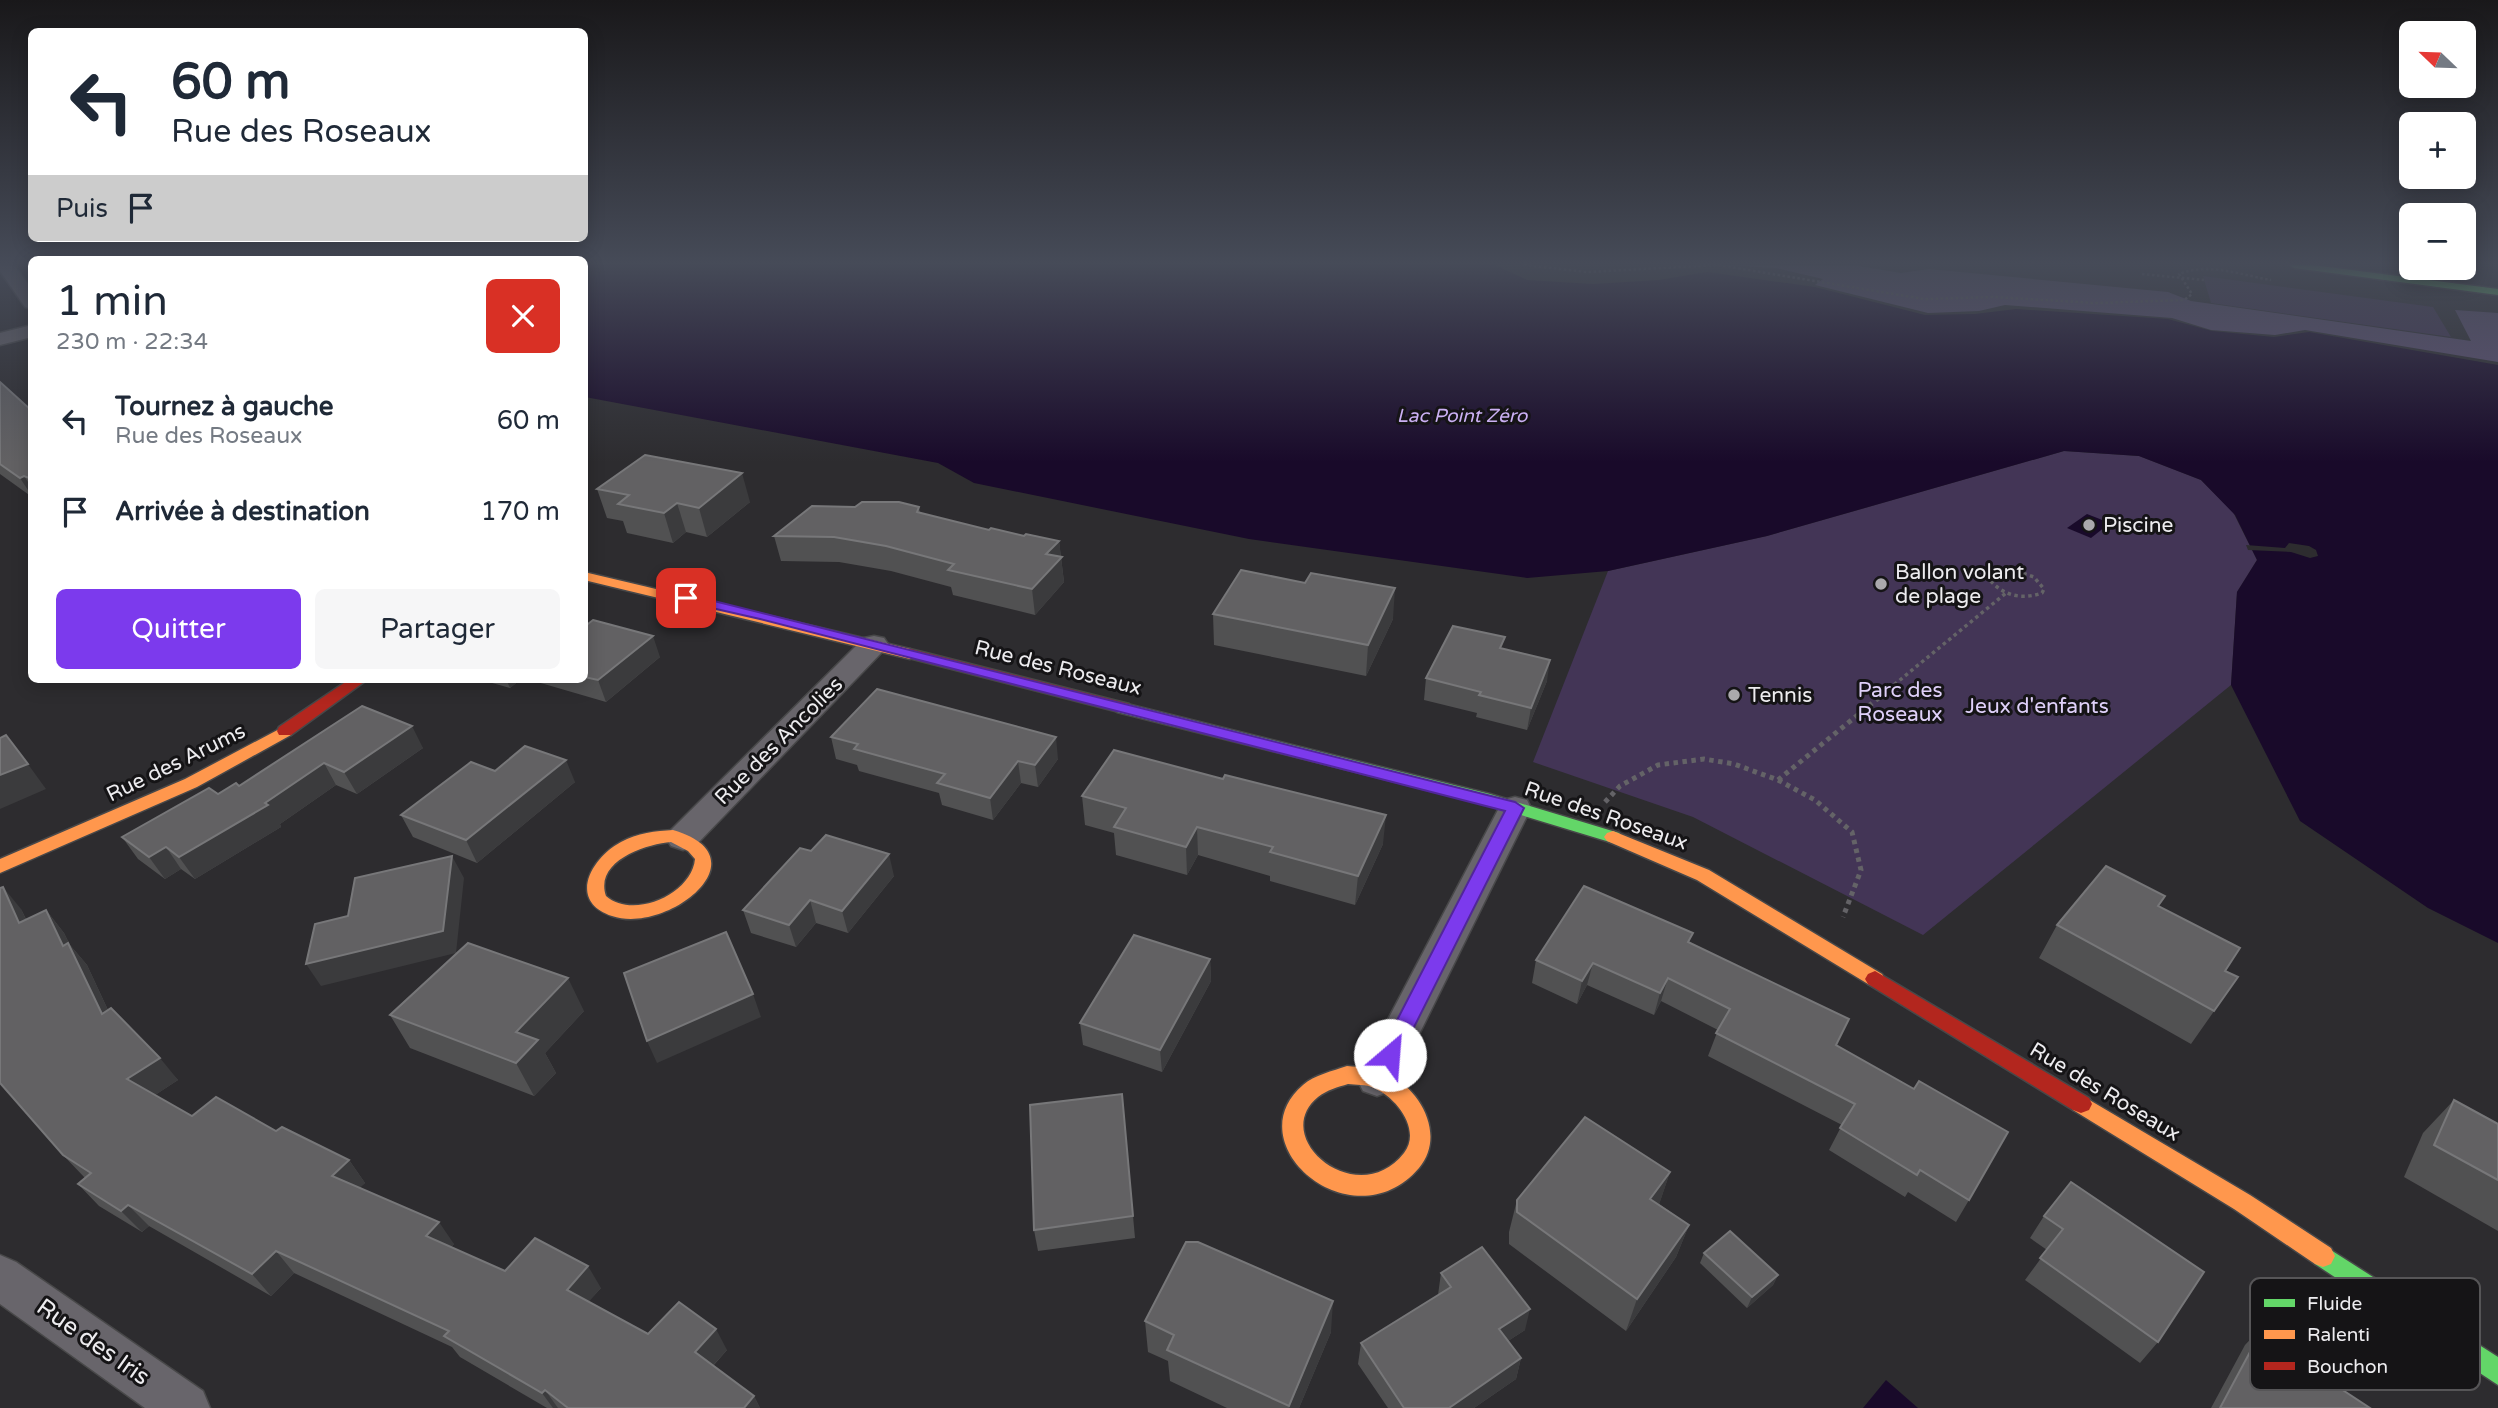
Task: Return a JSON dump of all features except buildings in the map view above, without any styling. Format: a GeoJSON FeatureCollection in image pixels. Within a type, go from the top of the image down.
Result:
{"type":"FeatureCollection","features":[{"type":"Feature","properties":{"kind":"street"},"geometry":{"type":"LineString","coordinates":[[0,339],[28,332]]}},
{"type":"Feature","properties":{"kind":"street","name":"Rue des Roseaux"},"geometry":{"type":"LineString","coordinates":[[588,577],[762,615],[1515,808],[1671,859],[1703,875],[2242,1202],[2356,1278]]}},
{"type":"Feature","properties":{"kind":"street","name":"Rue des Ancolies"},"geometry":{"type":"LineString","coordinates":[[683,838],[874,644]]}},
{"type":"Feature","properties":{"kind":"street","name":"Rue des Arums"},"geometry":{"type":"LineString","coordinates":[[0,866],[191,783],[273,739],[354,683]]}},
{"type":"Feature","properties":{"kind":"street"},"geometry":{"type":"LineString","coordinates":[[1377,1079],[1515,808]]}},
{"type":"Feature","properties":{"kind":"street"},"geometry":{"type":"LineString","coordinates":[[655,837],[683,838],[696,844],[704,854],[705,867],[690,890],[675,901],[637,913],[618,912],[600,903],[594,892],[594,880],[608,860],[622,849],[655,837]]}},
{"type":"Feature","properties":{"kind":"street"},"geometry":{"type":"LineString","coordinates":[[1347,1075],[1377,1079],[1395,1089],[1410,1104],[1419,1122],[1420,1136],[1416,1156],[1403,1173],[1384,1183],[1365,1188],[1342,1186],[1312,1170],[1300,1156],[1291,1126],[1296,1107],[1308,1092],[1327,1080],[1347,1075]]}},
{"type":"Feature","properties":{"kind":"street","name":"Rue des Iris"},"geometry":{"type":"LineString","coordinates":[[0,1276],[186,1408]]}},
{"type":"Feature","properties":{"kind":"street","name":"Rue des Roseaux"},"geometry":{"type":"LineString","coordinates":[[2480,1360],[2498,1372]]}},
{"type":"Feature","properties":{"kind":"path"},"geometry":{"type":"LineString","coordinates":[[1778,780],[2006,593],[2034,597],[2044,589],[2040,581],[2025,572],[2010,569],[1993,572],[1989,579],[2006,593]]}},
{"type":"Feature","properties":{"kind":"path"},"geometry":{"type":"LineString","coordinates":[[1580,828],[1620,786],[1658,765],[1704,759],[1734,764],[1778,780],[1815,800],[1852,832],[1861,870],[1844,915],[1822,947]]}},
{"type":"Feature","properties":{"kind":"green space"},"geometry":{"type":"Polygon","coordinates":[[[2407,331],[2447,331],[2451,337],[2407,331]]]}},
{"type":"Feature","properties":{"kind":"green space","name":"Parc des Roseaux"},"geometry":{"type":"Polygon","coordinates":[[[2064,451],[2139,456],[2201,480],[2233,512],[2257,560],[2237,592],[2231,685],[1923,935],[1693,817],[1533,762],[1608,571],[1767,536],[2064,451]]]}},
{"type":"Feature","properties":{"kind":"shaded area"},"geometry":{"type":"Polygon","coordinates":[[[2220,331],[2301,331],[2275,335],[2220,331]]]}},
{"type":"Feature","properties":{"kind":"shaded area"},"geometry":{"type":"Polygon","coordinates":[[[2309,331],[2399,331],[2471,341],[2466,331],[2498,331],[2498,362],[2309,331]]]}},
{"type":"Feature","properties":{"kind":"water","name":"Lac Point Zéro"},"geometry":{"type":"Polygon","coordinates":[[[588,331],[2211,331],[2274,337],[2309,332],[2498,365],[2498,943],[2428,908],[2300,821],[2231,685],[2237,592],[2257,560],[2235,515],[2201,480],[2139,456],[2064,451],[1767,536],[1608,571],[1527,578],[1249,539],[974,483],[938,463],[588,398],[588,331]]]}},
{"type":"Feature","properties":{"kind":"water","name":"Piscine"},"geometry":{"type":"Polygon","coordinates":[[[2087,514],[2110,523],[2091,538],[2067,528],[2087,514]]]}},
{"type":"Feature","properties":{"kind":"water"},"geometry":{"type":"Polygon","coordinates":[[[1886,1380],[1918,1408],[1863,1408],[1886,1380]]]}},
{"type":"Feature","properties":{"kind":"pier"},"geometry":{"type":"Polygon","coordinates":[[[2289,543],[2309,546],[2316,550],[2318,556],[2310,558],[2291,552],[2248,550],[2246,545],[2285,548],[2289,543]]]}},
{"type":"Feature","properties":{"kind":"traffic: fast"},"geometry":{"type":"LineString","coordinates":[[1123,708],[1490,800],[1613,837]]}},
{"type":"Feature","properties":{"kind":"traffic: fast"},"geometry":{"type":"LineString","coordinates":[[2323,1256],[2356,1278]]}},
{"type":"Feature","properties":{"kind":"traffic: fast"},"geometry":{"type":"LineString","coordinates":[[2480,1360],[2498,1372]]}},
{"type":"Feature","properties":{"kind":"traffic: slow"},"geometry":{"type":"LineString","coordinates":[[588,577],[910,654]]}},
{"type":"Feature","properties":{"kind":"traffic: slow"},"geometry":{"type":"LineString","coordinates":[[0,866],[191,783],[285,731]]}},
{"type":"Feature","properties":{"kind":"traffic: slow"},"geometry":{"type":"LineString","coordinates":[[673,836],[695,846],[704,859],[703,872],[693,886],[660,907],[639,912],[620,912],[606,907],[598,900],[596,881],[616,853],[637,842],[673,836]]}},
{"type":"Feature","properties":{"kind":"traffic: slow"},"geometry":{"type":"LineString","coordinates":[[1613,837],[1703,875],[1875,979]]}},
{"type":"Feature","properties":{"kind":"traffic: slow"},"geometry":{"type":"LineString","coordinates":[[1347,1075],[1379,1080],[1389,1086],[1407,1102],[1418,1123],[1419,1146],[1414,1157],[1399,1172],[1377,1184],[1355,1186],[1333,1181],[1314,1169],[1300,1153],[1293,1133],[1295,1113],[1308,1093],[1347,1075]]}},
{"type":"Feature","properties":{"kind":"traffic: slow"},"geometry":{"type":"LineString","coordinates":[[2081,1104],[2242,1202],[2323,1256]]}},
{"type":"Feature","properties":{"kind":"traffic: jam"},"geometry":{"type":"LineString","coordinates":[[910,654],[1123,708]]}},
{"type":"Feature","properties":{"kind":"traffic: jam"},"geometry":{"type":"LineString","coordinates":[[285,731],[354,683]]}},
{"type":"Feature","properties":{"kind":"traffic: jam"},"geometry":{"type":"LineString","coordinates":[[1875,979],[2081,1104]]}},
{"type":"Feature","properties":{"kind":"place","name":"Piscine"},"geometry":{"type":"Point","coordinates":[2089,525]}},
{"type":"Feature","properties":{"kind":"place","name":"Ballon volant de plage"},"geometry":{"type":"Point","coordinates":[1881,584]}},
{"type":"Feature","properties":{"kind":"place","name":"Tennis"},"geometry":{"type":"Point","coordinates":[1734,695]}},
{"type":"Feature","properties":{"kind":"route"},"geometry":{"type":"LineString","coordinates":[[686,598],[762,615],[1515,808],[1390,1055]]}},
{"type":"Feature","properties":{"kind":"park label","name":"Jeux d'enfants"},"geometry":{"type":"Point","coordinates":[2037,706]}}]}
